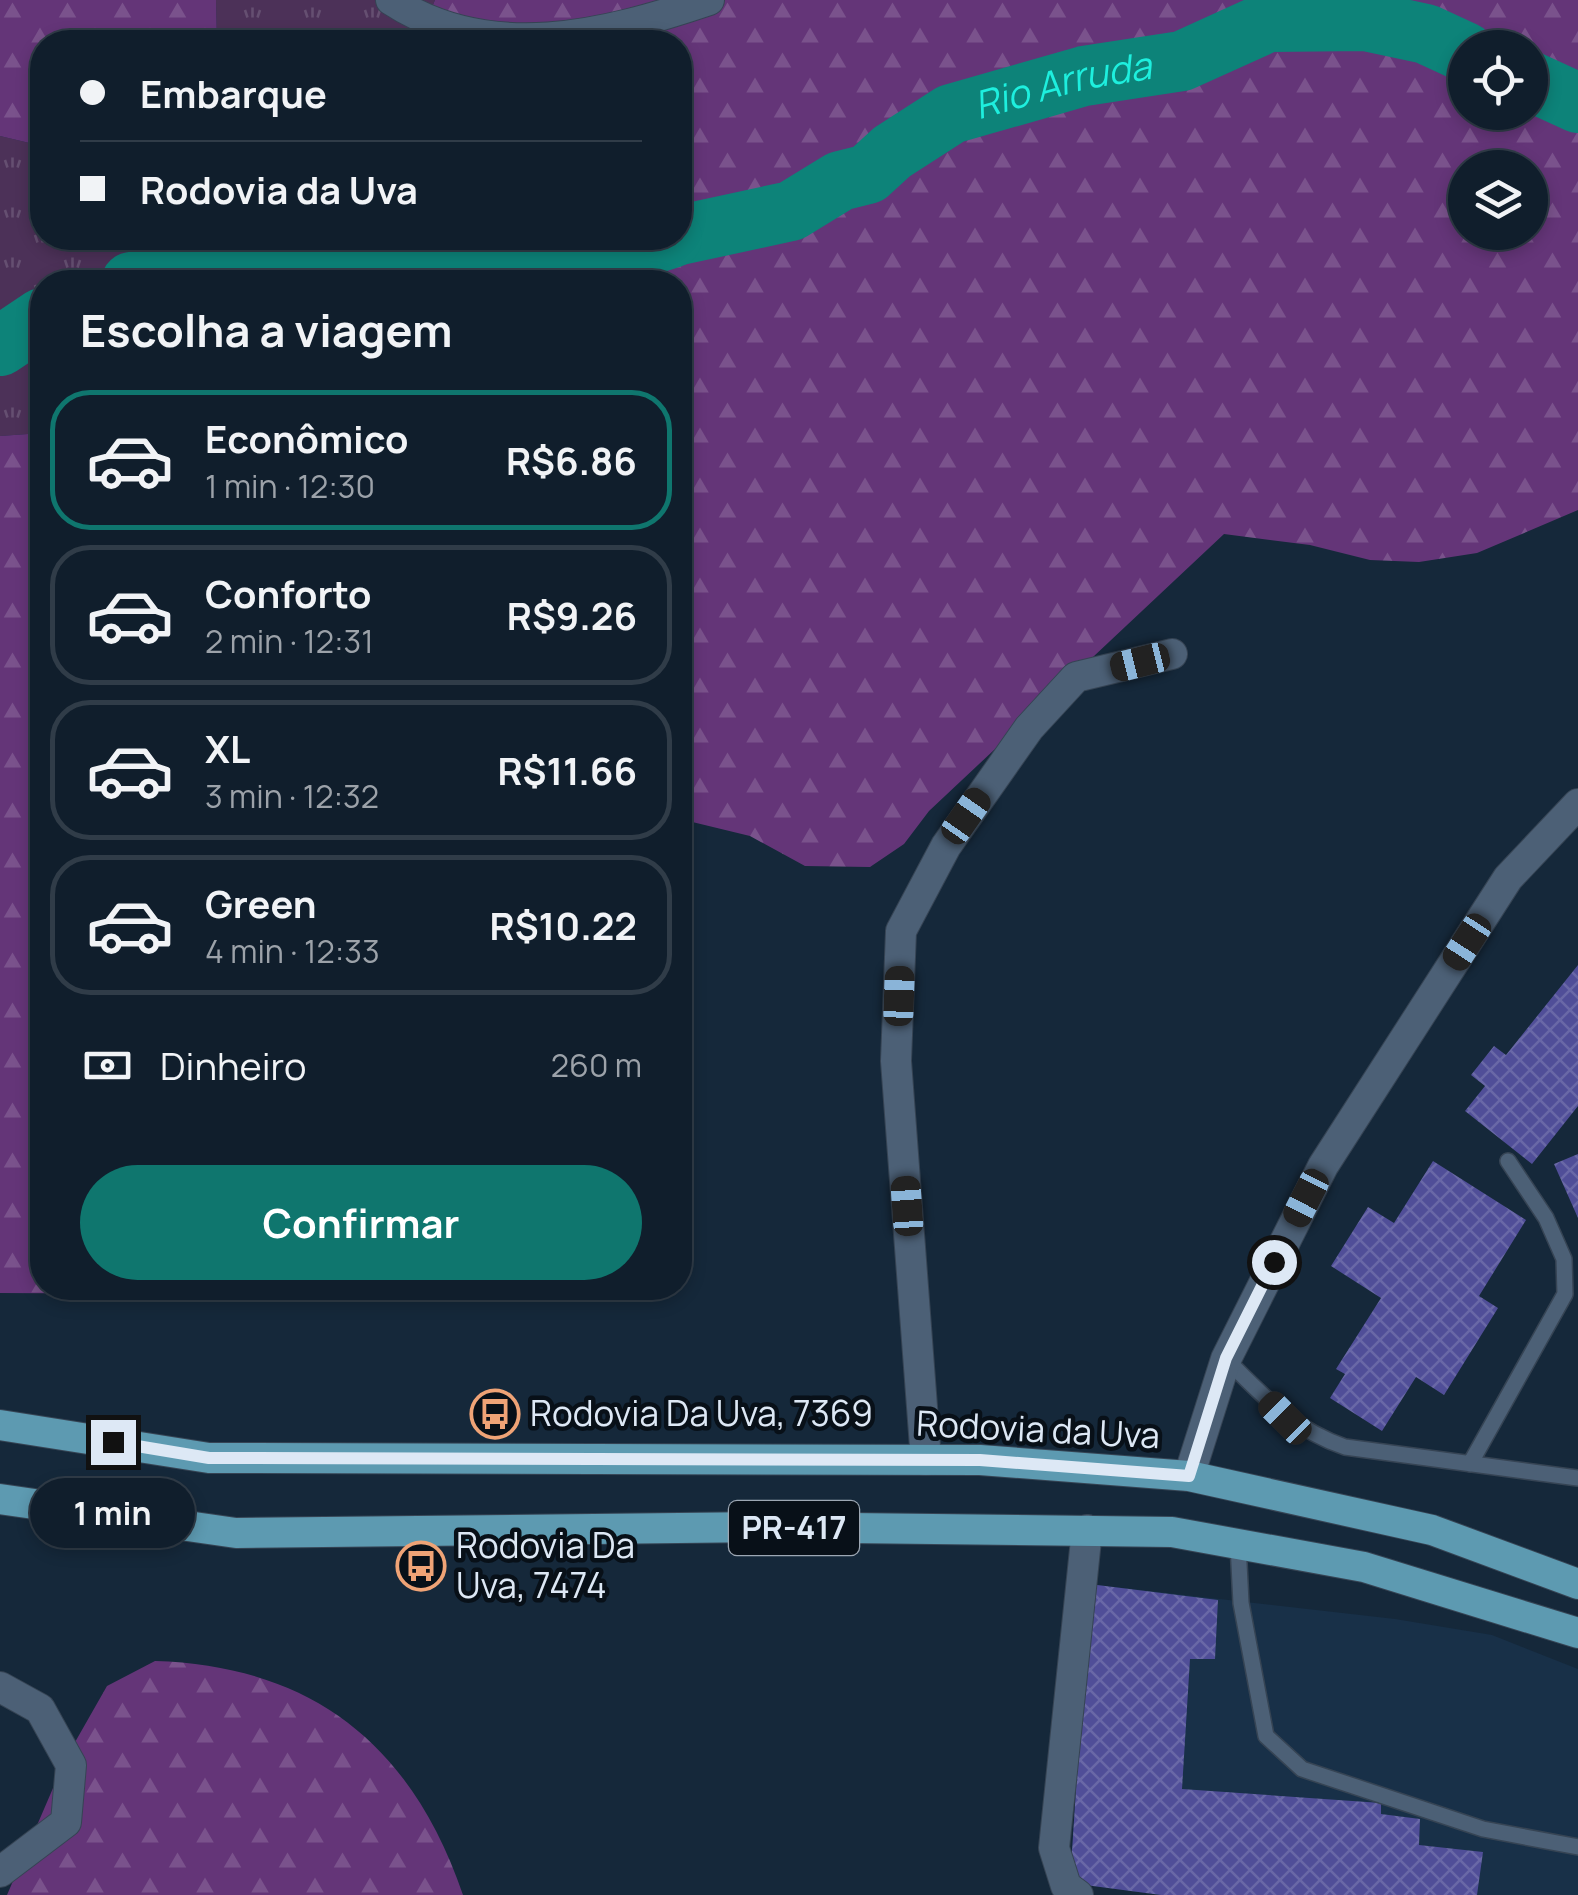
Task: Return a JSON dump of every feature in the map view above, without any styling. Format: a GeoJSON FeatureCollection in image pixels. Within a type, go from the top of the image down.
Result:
{"type":"FeatureCollection","features":[{"type":"Feature","properties":{"kind":"main road","name":"Rodovia da Uva"},"geometry":{"type":"LineString","coordinates":[[0,1425],[209,1458],[926,1460],[1189,1476],[1432,1530],[1578,1584]]}},
{"type":"Feature","properties":{"kind":"main road","name":"PR-417"},"geometry":{"type":"LineString","coordinates":[[0,1499],[236,1533],[764,1527],[1172,1532],[1364,1567],[1578,1633]]}},
{"type":"Feature","properties":{"kind":"street"},"geometry":{"type":"LineString","coordinates":[[391,0],[460,30]]}},
{"type":"Feature","properties":{"kind":"street"},"geometry":{"type":"LineString","coordinates":[[602,30],[644,22],[709,0]]}},
{"type":"Feature","properties":{"kind":"street"},"geometry":{"type":"LineString","coordinates":[[926,1460],[896,1061],[902,931],[946,846],[1029,728],[1076,677],[1172,654]]}},
{"type":"Feature","properties":{"kind":"street"},"geometry":{"type":"LineString","coordinates":[[1189,1476],[1226,1358],[1323,1166],[1508,878],[1578,804]]}},
{"type":"Feature","properties":{"kind":"street"},"geometry":{"type":"LineString","coordinates":[[1078,1895],[1066,1886],[1054,1848],[1087,1530]]}},
{"type":"Feature","properties":{"kind":"street"},"geometry":{"type":"LineString","coordinates":[[0,1687],[40,1710],[71,1765],[66,1822],[0,1872]]}},
{"type":"Feature","properties":{"kind":"lane"},"geometry":{"type":"LineString","coordinates":[[1470,1464],[1564,1294],[1564,1259],[1546,1218],[1508,1161]]}},
{"type":"Feature","properties":{"kind":"lane"},"geometry":{"type":"LineString","coordinates":[[1226,1358],[1285,1418],[1316,1438],[1346,1447],[1578,1478]]}},
{"type":"Feature","properties":{"kind":"lane"},"geometry":{"type":"LineString","coordinates":[[1238,1544],[1242,1603],[1266,1736],[1302,1769],[1484,1829],[1578,1847]]}},
{"type":"Feature","properties":{"kind":"shaded area"},"geometry":{"type":"Polygon","coordinates":[[[1089,1584],[1395,1619],[1492,1635],[1578,1669],[1578,1895],[1161,1895],[1070,1883],[1089,1584]]]}},
{"type":"Feature","properties":{"kind":"green space"},"geometry":{"type":"Polygon","coordinates":[[[0,0],[216,0],[217,30],[30,30],[30,143],[0,136],[0,0]]]}},
{"type":"Feature","properties":{"kind":"green space"},"geometry":{"type":"Polygon","coordinates":[[[216,0],[435,0],[422,30],[217,30],[216,0]]]}},
{"type":"Feature","properties":{"kind":"green space"},"geometry":{"type":"Polygon","coordinates":[[[435,0],[1578,0],[1578,510],[1477,553],[1419,562],[1370,560],[1310,545],[1224,534],[929,811],[904,844],[870,867],[805,866],[750,836],[692,822],[692,270],[378,270],[383,250],[692,250],[692,30],[422,30],[435,0]]]}},
{"type":"Feature","properties":{"kind":"green space"},"geometry":{"type":"Polygon","coordinates":[[[0,136],[30,143],[30,250],[383,250],[378,270],[30,270],[30,434],[0,436],[0,136]]]}},
{"type":"Feature","properties":{"kind":"green space"},"geometry":{"type":"Polygon","coordinates":[[[30,434],[30,1293],[0,1293],[0,436],[30,434]]]}},
{"type":"Feature","properties":{"kind":"green space"},"geometry":{"type":"Polygon","coordinates":[[[155,1661],[212,1666],[263,1679],[309,1698],[350,1724],[385,1757],[416,1796],[442,1842],[463,1895],[7,1895],[66,1758],[107,1686],[155,1661]]]}},
{"type":"Feature","properties":{"kind":"building"},"geometry":{"type":"Polygon","coordinates":[[[1578,965],[1578,1106],[1532,1164],[1465,1111],[1485,1086],[1471,1075],[1494,1046],[1506,1055],[1578,965]]]}},
{"type":"Feature","properties":{"kind":"building"},"geometry":{"type":"Polygon","coordinates":[[[1578,1154],[1578,1218],[1554,1164],[1578,1154]]]}},
{"type":"Feature","properties":{"kind":"building"},"geometry":{"type":"Polygon","coordinates":[[[1433,1161],[1526,1220],[1479,1296],[1498,1308],[1444,1395],[1416,1377],[1382,1431],[1330,1398],[1345,1374],[1336,1369],[1381,1298],[1331,1266],[1368,1207],[1394,1223],[1433,1161]]]}},
{"type":"Feature","properties":{"kind":"building"},"geometry":{"type":"Polygon","coordinates":[[[1089,1584],[1218,1600],[1215,1659],[1190,1659],[1182,1789],[1381,1803],[1381,1814],[1420,1819],[1419,1845],[1483,1852],[1477,1895],[1161,1895],[1070,1883],[1089,1584]]]}},
{"type":"Feature","properties":{"kind":"waterway","name":"Rio Arruda"},"geometry":{"type":"LineString","coordinates":[[692,232],[791,211],[840,181],[868,174],[892,152],[951,114],[1084,76],[1182,61],[1268,22],[1365,21],[1426,34],[1448,44]]}},
{"type":"Feature","properties":{"kind":"waterway","name":"Rio Arruda"},"geometry":{"type":"LineString","coordinates":[[1548,89],[1578,103]]}},
{"type":"Feature","properties":{"kind":"waterway","name":"Rio Arruda"},"geometry":{"type":"LineString","coordinates":[[200,270],[315,250]]}},
{"type":"Feature","properties":{"kind":"waterway","name":"Rio Arruda"},"geometry":{"type":"LineString","coordinates":[[356,250],[486,270]]}},
{"type":"Feature","properties":{"kind":"waterway","name":"Rio Arruda"},"geometry":{"type":"LineString","coordinates":[[562,270],[634,250]]}},
{"type":"Feature","properties":{"kind":"waterway","name":"Rio Arruda"},"geometry":{"type":"LineString","coordinates":[[0,346],[30,326]]}},
{"type":"Feature","properties":{"kind":"place","name":"Rodovia Da Uva, 7369"},"geometry":{"type":"Point","coordinates":[495,1414]}},
{"type":"Feature","properties":{"kind":"place","name":"Rodovia Da Uva, 7474"},"geometry":{"type":"Point","coordinates":[421,1566]}},
{"type":"Feature","properties":{"kind":"route"},"geometry":{"type":"LineString","coordinates":[[113,1442],[209,1458],[980,1460],[1189,1476],[1226,1358],[1274,1262]]}}]}
